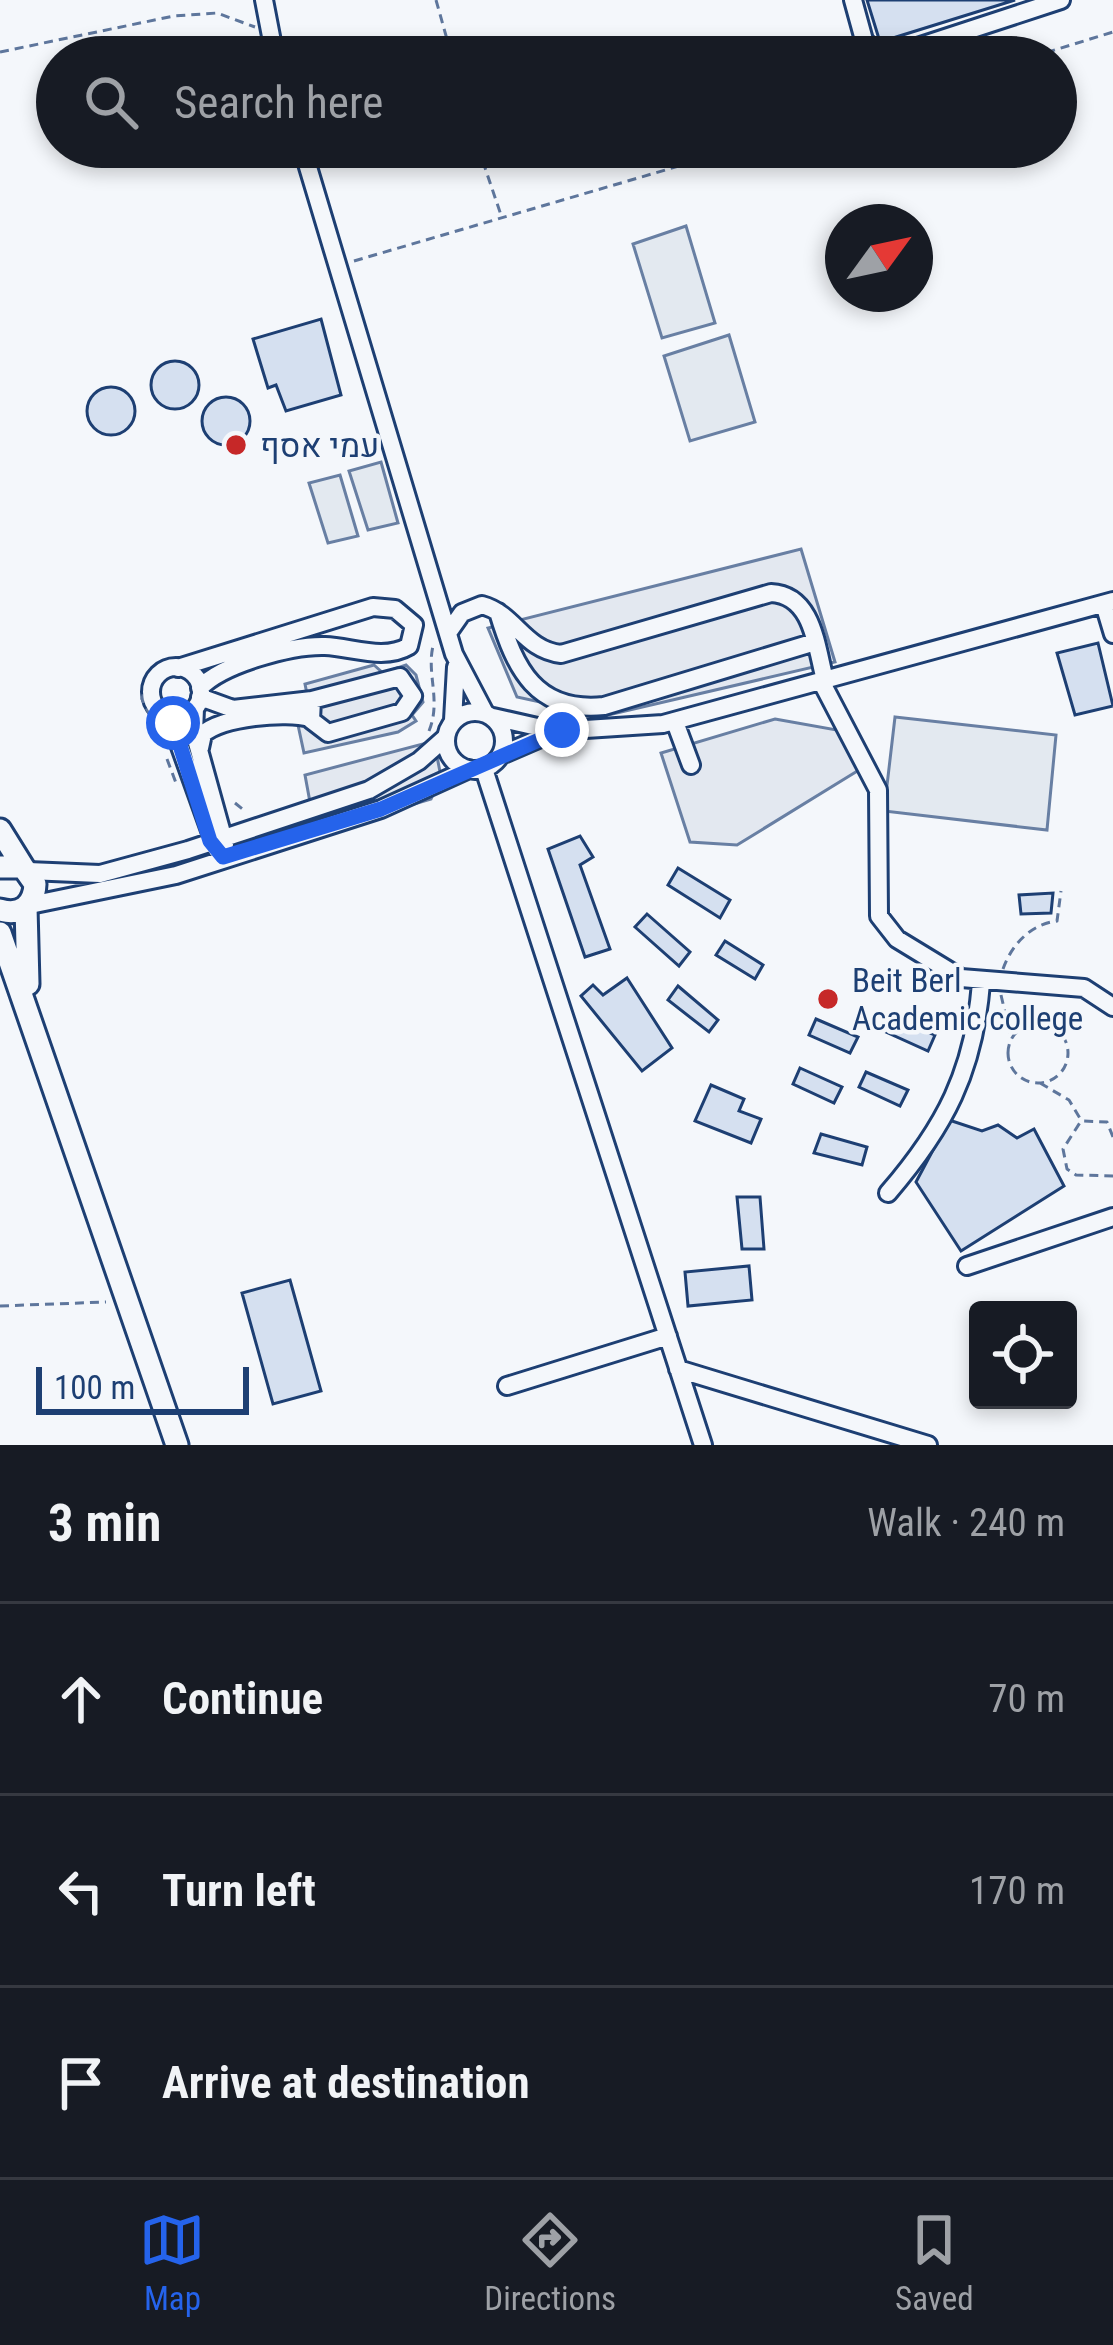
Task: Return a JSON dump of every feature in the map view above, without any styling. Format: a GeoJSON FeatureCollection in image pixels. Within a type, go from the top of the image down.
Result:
{"type":"FeatureCollection","features":[{"type":"Feature","properties":{"kind":"main road"},"geometry":{"type":"LineString","coordinates":[[0,830],[17,868],[35,884],[27,906],[30,1014]]}},
{"type":"Feature","properties":{"kind":"main road"},"geometry":{"type":"LineString","coordinates":[[0,910],[27,906]]}},
{"type":"Feature","properties":{"kind":"main road"},"geometry":{"type":"LineString","coordinates":[[0,933],[177,1445]]}},
{"type":"Feature","properties":{"kind":"street"},"geometry":{"type":"LineString","coordinates":[[264,0],[269,36]]}},
{"type":"Feature","properties":{"kind":"street"},"geometry":{"type":"LineString","coordinates":[[854,0],[863,36]]}},
{"type":"Feature","properties":{"kind":"street"},"geometry":{"type":"LineString","coordinates":[[950,36],[1061,0]]}},
{"type":"Feature","properties":{"kind":"street"},"geometry":{"type":"LineString","coordinates":[[308,168],[443,631],[503,733],[501,754]]}},
{"type":"Feature","properties":{"kind":"street"},"geometry":{"type":"LineString","coordinates":[[443,631],[470,608],[497,611],[537,648],[561,654],[771,593],[785,594],[803,609],[823,680],[878,790],[879,916],[897,938],[961,978],[1084,988],[1113,1007]]}},
{"type":"Feature","properties":{"kind":"street"},"geometry":{"type":"LineString","coordinates":[[17,868],[100,874],[369,790],[466,712],[562,730],[675,722],[1108,603],[1113,634]]}},
{"type":"Feature","properties":{"kind":"street"},"geometry":{"type":"LineString","coordinates":[[163,723],[198,698],[218,674],[316,646],[401,651],[413,640],[414,625],[395,609],[373,607],[160,673],[152,686],[152,701],[218,838]]}},
{"type":"Feature","properties":{"kind":"street"},"geometry":{"type":"LineString","coordinates":[[497,611],[525,680],[564,705],[604,706],[815,642]]}},
{"type":"Feature","properties":{"kind":"street"},"geometry":{"type":"LineString","coordinates":[[453,720],[458,695],[454,655]]}},
{"type":"Feature","properties":{"kind":"street"},"geometry":{"type":"LineString","coordinates":[[178,668],[194,675],[200,749],[223,857]]}},
{"type":"Feature","properties":{"kind":"street"},"geometry":{"type":"LineString","coordinates":[[200,749],[203,734],[218,725],[296,715],[311,709],[400,676],[413,695],[402,712],[328,733],[316,729],[311,709]]}},
{"type":"Feature","properties":{"kind":"street"},"geometry":{"type":"LineString","coordinates":[[198,698],[233,709],[311,709]]}},
{"type":"Feature","properties":{"kind":"street"},"geometry":{"type":"LineString","coordinates":[[675,722],[691,765]]}},
{"type":"Feature","properties":{"kind":"street"},"geometry":{"type":"LineString","coordinates":[[27,906],[176,875],[381,809],[562,730]]}},
{"type":"Feature","properties":{"kind":"street"},"geometry":{"type":"LineString","coordinates":[[436,738],[449,755],[476,769],[703,1445]]}},
{"type":"Feature","properties":{"kind":"street"},"geometry":{"type":"LineString","coordinates":[[888,1193],[933,1140],[976,1045],[989,982]]}},
{"type":"Feature","properties":{"kind":"street"},"geometry":{"type":"LineString","coordinates":[[967,1266],[1113,1217]]}},
{"type":"Feature","properties":{"kind":"street"},"geometry":{"type":"LineString","coordinates":[[506,1386],[668,1336]]}},
{"type":"Feature","properties":{"kind":"street"},"geometry":{"type":"LineString","coordinates":[[678,1369],[928,1445]]}},
{"type":"Feature","properties":{"kind":"path"},"geometry":{"type":"LineString","coordinates":[[436,0],[446,36]]}},
{"type":"Feature","properties":{"kind":"path"},"geometry":{"type":"LineString","coordinates":[[77,36],[174,16],[217,13],[267,31]]}},
{"type":"Feature","properties":{"kind":"path"},"geometry":{"type":"LineString","coordinates":[[1077,43],[1113,32]]}},
{"type":"Feature","properties":{"kind":"path"},"geometry":{"type":"LineString","coordinates":[[0,52],[36,45]]}},
{"type":"Feature","properties":{"kind":"path"},"geometry":{"type":"LineString","coordinates":[[485,168],[503,219]]}},
{"type":"Feature","properties":{"kind":"path"},"geometry":{"type":"LineString","coordinates":[[337,266],[674,168]]}},
{"type":"Feature","properties":{"kind":"path"},"geometry":{"type":"LineString","coordinates":[[436,738],[438,706],[428,664],[443,631]]}},
{"type":"Feature","properties":{"kind":"path"},"geometry":{"type":"LineString","coordinates":[[147,680],[142,699],[163,723]]}},
{"type":"Feature","properties":{"kind":"path"},"geometry":{"type":"LineString","coordinates":[[163,746],[174,781],[184,791]]}},
{"type":"Feature","properties":{"kind":"path"},"geometry":{"type":"LineString","coordinates":[[235,802],[240,812],[254,814]]}},
{"type":"Feature","properties":{"kind":"path"},"geometry":{"type":"LineString","coordinates":[[1061,891],[1057,921],[1038,923],[1008,952],[989,982],[1011,1040],[1013,1069],[1069,1100],[1081,1120]]}},
{"type":"Feature","properties":{"kind":"path"},"geometry":{"type":"LineString","coordinates":[[1011,1040],[1024,1026],[1043,1023],[1066,1040],[1064,1069],[1039,1082]]}},
{"type":"Feature","properties":{"kind":"path"},"geometry":{"type":"LineString","coordinates":[[1081,1120],[1107,1122],[1113,1137]]}},
{"type":"Feature","properties":{"kind":"path"},"geometry":{"type":"LineString","coordinates":[[1081,1120],[1063,1148],[1067,1169],[1076,1175],[1113,1176]]}},
{"type":"Feature","properties":{"kind":"path"},"geometry":{"type":"LineString","coordinates":[[0,1306],[126,1303]]}},
{"type":"Feature","properties":{"kind":"shaded area"},"geometry":{"type":"Polygon","coordinates":[[[686,226],[715,323],[662,338],[633,244],[686,226]]]}},
{"type":"Feature","properties":{"kind":"shaded area"},"geometry":{"type":"Polygon","coordinates":[[[729,335],[755,422],[690,441],[664,356],[729,335]]]}},
{"type":"Feature","properties":{"kind":"shaded area"},"geometry":{"type":"Polygon","coordinates":[[[381,462],[398,523],[368,530],[349,471],[381,462]]]}},
{"type":"Feature","properties":{"kind":"shaded area"},"geometry":{"type":"Polygon","coordinates":[[[340,475],[358,536],[328,543],[309,483],[340,475]]]}},
{"type":"Feature","properties":{"kind":"shaded area"},"geometry":{"type":"Polygon","coordinates":[[[801,549],[835,662],[604,716],[517,697],[488,628],[801,549]]]}},
{"type":"Feature","properties":{"kind":"shaded area"},"geometry":{"type":"Polygon","coordinates":[[[374,665],[383,673],[406,665],[416,675],[423,702],[412,715],[416,721],[398,732],[304,753],[292,697],[307,694],[305,684],[374,665]]]}},
{"type":"Feature","properties":{"kind":"shaded area"},"geometry":{"type":"Polygon","coordinates":[[[895,717],[1056,735],[1047,830],[884,811],[895,717]]]}},
{"type":"Feature","properties":{"kind":"shaded area"},"geometry":{"type":"Polygon","coordinates":[[[775,719],[837,730],[859,770],[737,845],[690,842],[661,753],[775,719]]]}},
{"type":"Feature","properties":{"kind":"shaded area"},"geometry":{"type":"Polygon","coordinates":[[[434,741],[441,777],[431,799],[327,830],[312,813],[305,775],[434,741]]]}},
{"type":"Feature","properties":{"kind":"building"},"geometry":{"type":"Polygon","coordinates":[[[867,0],[1015,0],[899,36],[878,36],[867,0]]]}},
{"type":"Feature","properties":{"kind":"building"},"geometry":{"type":"Polygon","coordinates":[[[321,319],[341,395],[286,411],[276,385],[268,388],[253,339],[321,319]]]}},
{"type":"Feature","properties":{"kind":"building"},"geometry":{"type":"Polygon","coordinates":[[[175,361],[192,368],[199,385],[192,402],[175,409],[158,402],[151,385],[158,368],[175,361]]]}},
{"type":"Feature","properties":{"kind":"building"},"geometry":{"type":"Polygon","coordinates":[[[111,387],[128,394],[135,411],[128,428],[111,435],[94,428],[87,411],[94,394],[111,387]]]}},
{"type":"Feature","properties":{"kind":"building"},"geometry":{"type":"Polygon","coordinates":[[[226,397],[243,404],[250,421],[243,438],[226,445],[209,438],[202,421],[209,404],[226,397]]]}},
{"type":"Feature","properties":{"kind":"building"},"geometry":{"type":"Polygon","coordinates":[[[1098,643],[1113,706],[1075,715],[1057,653],[1098,643]]]}},
{"type":"Feature","properties":{"kind":"building"},"geometry":{"type":"Polygon","coordinates":[[[580,836],[593,857],[580,865],[610,949],[585,957],[548,849],[580,836]]]}},
{"type":"Feature","properties":{"kind":"building"},"geometry":{"type":"Polygon","coordinates":[[[678,868],[730,900],[720,918],[668,885],[678,868]]]}},
{"type":"Feature","properties":{"kind":"building"},"geometry":{"type":"Polygon","coordinates":[[[1053,893],[1051,913],[1021,914],[1019,895],[1053,893]]]}},
{"type":"Feature","properties":{"kind":"building"},"geometry":{"type":"Polygon","coordinates":[[[647,914],[690,952],[679,966],[635,927],[647,914]]]}},
{"type":"Feature","properties":{"kind":"building"},"geometry":{"type":"Polygon","coordinates":[[[725,941],[763,965],[755,979],[716,955],[725,941]]]}},
{"type":"Feature","properties":{"kind":"building"},"geometry":{"type":"Polygon","coordinates":[[[627,978],[672,1048],[642,1071],[581,996],[593,985],[603,995],[627,978]]]}},
{"type":"Feature","properties":{"kind":"building"},"geometry":{"type":"Polygon","coordinates":[[[678,986],[718,1020],[709,1032],[668,1000],[678,986]]]}},
{"type":"Feature","properties":{"kind":"building"},"geometry":{"type":"Polygon","coordinates":[[[893,1017],[935,1035],[928,1051],[886,1032],[893,1017]]]}},
{"type":"Feature","properties":{"kind":"building"},"geometry":{"type":"Polygon","coordinates":[[[816,1019],[858,1037],[850,1053],[809,1035],[816,1019]]]}},
{"type":"Feature","properties":{"kind":"building"},"geometry":{"type":"Polygon","coordinates":[[[800,1068],[842,1087],[834,1103],[793,1084],[800,1068]]]}},
{"type":"Feature","properties":{"kind":"building"},"geometry":{"type":"Polygon","coordinates":[[[866,1072],[908,1090],[900,1106],[859,1087],[866,1072]]]}},
{"type":"Feature","properties":{"kind":"building"},"geometry":{"type":"Polygon","coordinates":[[[711,1085],[744,1099],[739,1111],[761,1119],[751,1143],[695,1121],[711,1085]]]}},
{"type":"Feature","properties":{"kind":"building"},"geometry":{"type":"Polygon","coordinates":[[[949,1120],[982,1131],[998,1125],[1017,1138],[1034,1129],[1064,1186],[961,1251],[916,1182],[949,1120]]]}},
{"type":"Feature","properties":{"kind":"building"},"geometry":{"type":"Polygon","coordinates":[[[821,1134],[867,1147],[862,1165],[814,1153],[821,1134]]]}},
{"type":"Feature","properties":{"kind":"building"},"geometry":{"type":"Polygon","coordinates":[[[737,1197],[760,1197],[764,1249],[742,1249],[737,1197]]]}},
{"type":"Feature","properties":{"kind":"building"},"geometry":{"type":"Polygon","coordinates":[[[749,1266],[752,1300],[688,1306],[685,1272],[749,1266]]]}},
{"type":"Feature","properties":{"kind":"building"},"geometry":{"type":"Polygon","coordinates":[[[290,1280],[321,1391],[273,1404],[242,1293],[290,1280]]]}},
{"type":"Feature","properties":{"kind":"place","name":"עמי אסף"},"geometry":{"type":"Point","coordinates":[236,445]}},
{"type":"Feature","properties":{"kind":"place","name":"Beit Berl Academic college"},"geometry":{"type":"Point","coordinates":[828,999]}},
{"type":"Feature","properties":{"kind":"route"},"geometry":{"type":"LineString","coordinates":[[173,723],[210,841],[223,857],[381,809],[450,776],[484,769],[501,754],[562,730]]}}]}
